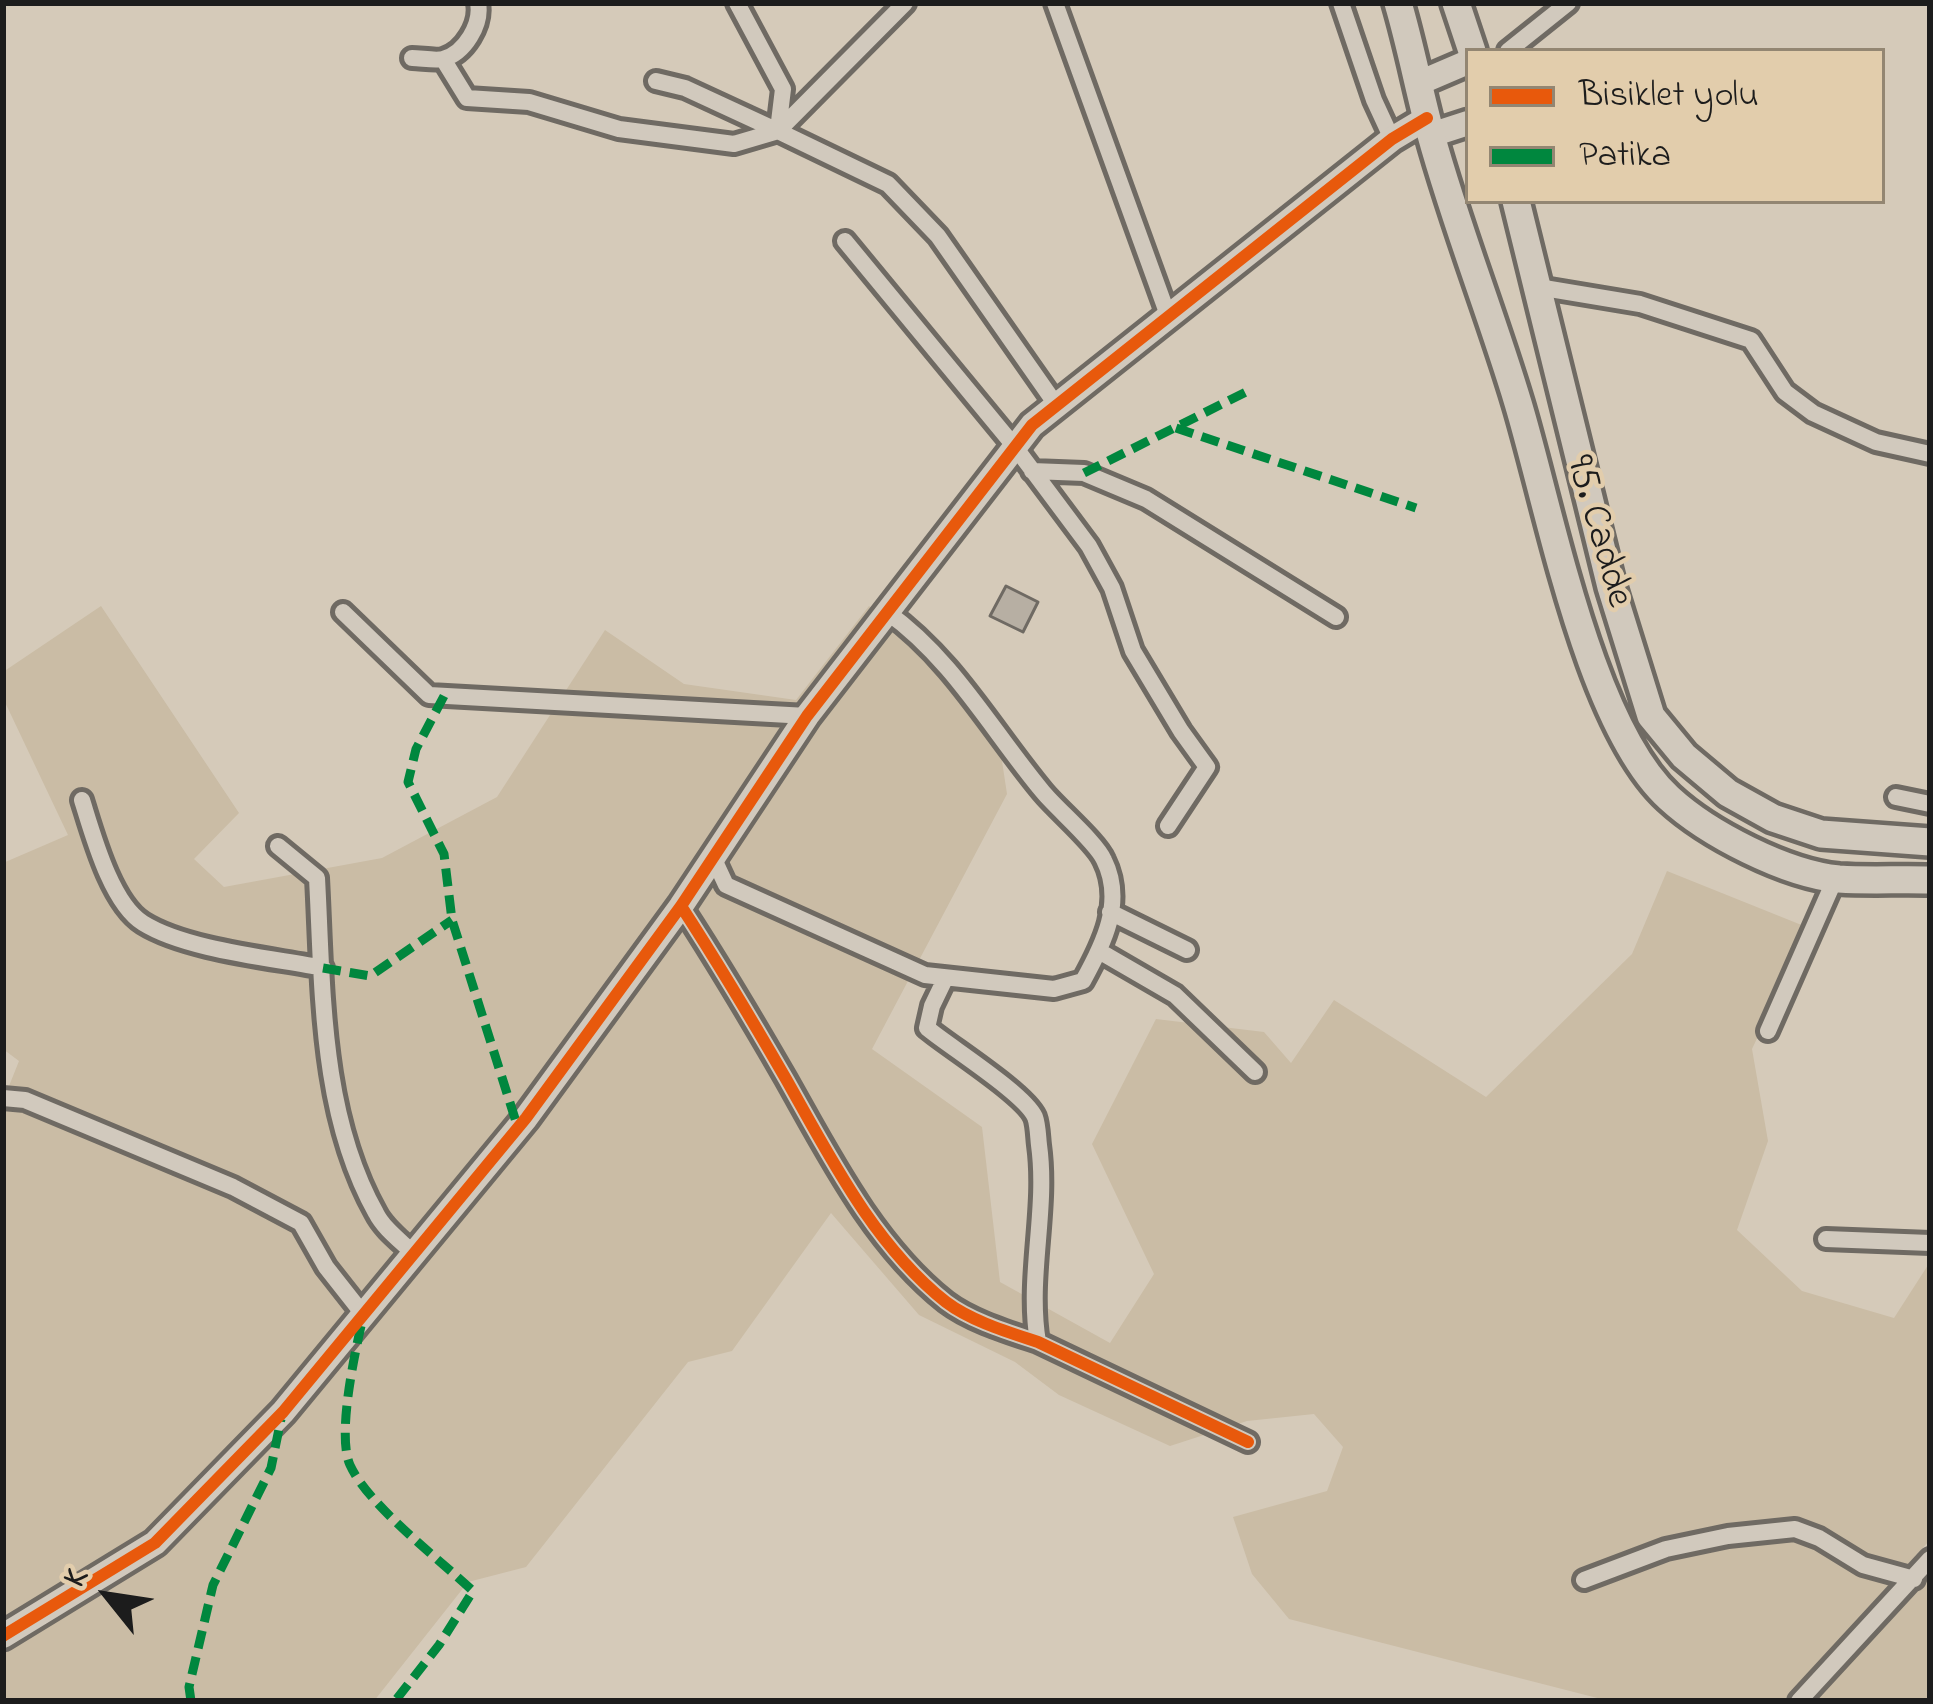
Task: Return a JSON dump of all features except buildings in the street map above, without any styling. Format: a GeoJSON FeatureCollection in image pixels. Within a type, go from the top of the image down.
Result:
{"type":"FeatureCollection","features":[{"type":"Feature","properties":{"kind":"main road","name":"95. Cadde"},"geometry":{"type":"LineString","coordinates":[[1398,3],[1429,126],[1518,404],[1581,624],[1619,728],[1641,766],[1666,796],[1730,841],[1835,879],[1930,880]]}},
{"type":"Feature","properties":{"kind":"main road"},"geometry":{"type":"LineString","coordinates":[[1456,3],[1471,48]]}},
{"type":"Feature","properties":{"kind":"main road","name":"95. Cadde"},"geometry":{"type":"LineString","coordinates":[[1517,204],[1606,566],[1651,716],[1684,757],[1729,793],[1774,818],[1821,834],[1930,842]]}},
{"type":"Feature","properties":{"kind":"street"},"geometry":{"type":"LineString","coordinates":[[412,58],[443,58],[465,46],[481,16],[478,3]]}},
{"type":"Feature","properties":{"kind":"street"},"geometry":{"type":"LineString","coordinates":[[737,3],[783,88],[778,131]]}},
{"type":"Feature","properties":{"kind":"street"},"geometry":{"type":"LineString","coordinates":[[443,58],[466,98],[529,102],[619,129],[734,144],[778,131],[905,3]]}},
{"type":"Feature","properties":{"kind":"street"},"geometry":{"type":"LineString","coordinates":[[1054,3],[1169,318]]}},
{"type":"Feature","properties":{"kind":"street"},"geometry":{"type":"LineString","coordinates":[[1341,3],[1392,140]]}},
{"type":"Feature","properties":{"kind":"street"},"geometry":{"type":"LineString","coordinates":[[1512,48],[1568,3]]}},
{"type":"Feature","properties":{"kind":"street"},"geometry":{"type":"LineString","coordinates":[[1419,82],[1465,63]]}},
{"type":"Feature","properties":{"kind":"street"},"geometry":{"type":"LineString","coordinates":[[656,81],[685,88],[888,184],[938,236],[1057,406]]}},
{"type":"Feature","properties":{"kind":"street"},"geometry":{"type":"LineString","coordinates":[[3,1636],[154,1543],[283,1412],[526,1118],[681,906],[807,716],[1032,425],[1392,140],[1429,126],[1465,123]]}},
{"type":"Feature","properties":{"kind":"street"},"geometry":{"type":"LineString","coordinates":[[844,241],[1015,447],[1089,546],[1112,588],[1133,651],[1207,767],[1168,826]]}},
{"type":"Feature","properties":{"kind":"street"},"geometry":{"type":"LineString","coordinates":[[1538,287],[1640,304],[1751,340],[1785,392],[1813,413],[1876,442],[1930,454]]}},
{"type":"Feature","properties":{"kind":"street"},"geometry":{"type":"LineString","coordinates":[[1031,471],[1084,473],[1146,499],[1336,617]]}},
{"type":"Feature","properties":{"kind":"street"},"geometry":{"type":"LineString","coordinates":[[343,612],[429,695],[807,716]]}},
{"type":"Feature","properties":{"kind":"street"},"geometry":{"type":"LineString","coordinates":[[713,857],[726,885],[925,974],[945,980],[1054,988],[1083,981],[1107,937],[1112,896],[1104,859],[1035,783],[920,636],[887,613]]}},
{"type":"Feature","properties":{"kind":"street"},"geometry":{"type":"LineString","coordinates":[[1896,797],[1930,804]]}},
{"type":"Feature","properties":{"kind":"street"},"geometry":{"type":"LineString","coordinates":[[82,800],[105,873],[140,922],[234,952],[322,968]]}},
{"type":"Feature","properties":{"kind":"street"},"geometry":{"type":"LineString","coordinates":[[278,846],[317,878],[329,1063],[348,1152],[378,1217],[413,1254]]}},
{"type":"Feature","properties":{"kind":"street"},"geometry":{"type":"LineString","coordinates":[[1768,1031],[1835,879]]}},
{"type":"Feature","properties":{"kind":"street"},"geometry":{"type":"LineString","coordinates":[[681,906],[730,980],[860,1204],[905,1265],[949,1305],[1248,1442]]}},
{"type":"Feature","properties":{"kind":"street"},"geometry":{"type":"LineString","coordinates":[[1110,912],[1187,950]]}},
{"type":"Feature","properties":{"kind":"street"},"geometry":{"type":"LineString","coordinates":[[1100,951],[1175,995],[1255,1072]]}},
{"type":"Feature","properties":{"kind":"street"},"geometry":{"type":"LineString","coordinates":[[945,980],[926,1028],[1000,1082],[1034,1115],[1041,1158],[1034,1314],[1038,1342]]}},
{"type":"Feature","properties":{"kind":"street"},"geometry":{"type":"LineString","coordinates":[[3,1098],[25,1100],[233,1186],[301,1223],[326,1267],[363,1314]]}},
{"type":"Feature","properties":{"kind":"street"},"geometry":{"type":"LineString","coordinates":[[1826,1239],[1930,1243]]}},
{"type":"Feature","properties":{"kind":"street"},"geometry":{"type":"LineString","coordinates":[[1584,1580],[1666,1549],[1795,1529],[1863,1565],[1914,1579]]}},
{"type":"Feature","properties":{"kind":"street"},"geometry":{"type":"LineString","coordinates":[[1799,1701],[1930,1559]]}},
{"type":"Feature","properties":{"kind":"shaded area"},"geometry":{"type":"Polygon","coordinates":[[[101,606],[239,813],[194,859],[224,887],[382,858],[497,797],[605,630],[684,684],[796,700],[869,606],[915,645],[1000,748],[1007,794],[872,1049],[982,1127],[1000,1282],[1110,1343],[1154,1274],[1092,1144],[1156,1019],[1264,1032],[1291,1063],[1334,1000],[1486,1097],[1632,954],[1667,871],[1809,928],[1752,1049],[1768,1141],[1737,1230],[1802,1291],[1894,1318],[1930,1262],[1930,1540],[1783,1701],[1609,1701],[1289,1619],[1252,1574],[1233,1517],[1327,1491],[1343,1447],[1314,1414],[1247,1421],[1170,1446],[1059,1395],[1015,1362],[919,1315],[831,1213],[732,1351],[688,1362],[526,1567],[468,1582],[374,1701],[3,1701],[3,1101],[19,1061],[3,1049],[3,863],[68,835],[3,698],[3,672],[101,606]]]}},
{"type":"Feature","properties":{"kind":"shaded area"},"geometry":{"type":"Polygon","coordinates":[[[1930,1576],[1930,1701],[1816,1701],[1930,1576]]]}},
{"type":"Feature","properties":{"kind":"marked path"},"geometry":{"type":"LineString","coordinates":[[1084,473],[1246,392]]}},
{"type":"Feature","properties":{"kind":"marked path"},"geometry":{"type":"LineString","coordinates":[[1176,428],[1416,508]]}},
{"type":"Feature","properties":{"kind":"marked path"},"geometry":{"type":"LineString","coordinates":[[444,696],[416,749],[408,782],[444,854],[452,920],[518,1128]]}},
{"type":"Feature","properties":{"kind":"marked path"},"geometry":{"type":"LineString","coordinates":[[323,968],[370,976],[452,920]]}},
{"type":"Feature","properties":{"kind":"marked path"},"geometry":{"type":"LineString","coordinates":[[361,1326],[346,1416],[350,1465],[388,1514],[473,1591],[395,1701]]}},
{"type":"Feature","properties":{"kind":"marked path"},"geometry":{"type":"LineString","coordinates":[[191,1701],[189,1687],[213,1585],[271,1468],[281,1419]]}},
{"type":"Feature","properties":{"kind":"cycle path"},"geometry":{"type":"LineString","coordinates":[[3,1636],[155,1543],[283,1412],[526,1118],[681,906],[807,716],[1032,425],[1392,139],[1427,118]]}},
{"type":"Feature","properties":{"kind":"cycle path"},"geometry":{"type":"LineString","coordinates":[[681,906],[837,1169],[875,1227],[920,1279],[967,1315],[1038,1342],[1248,1442]]}}]}
